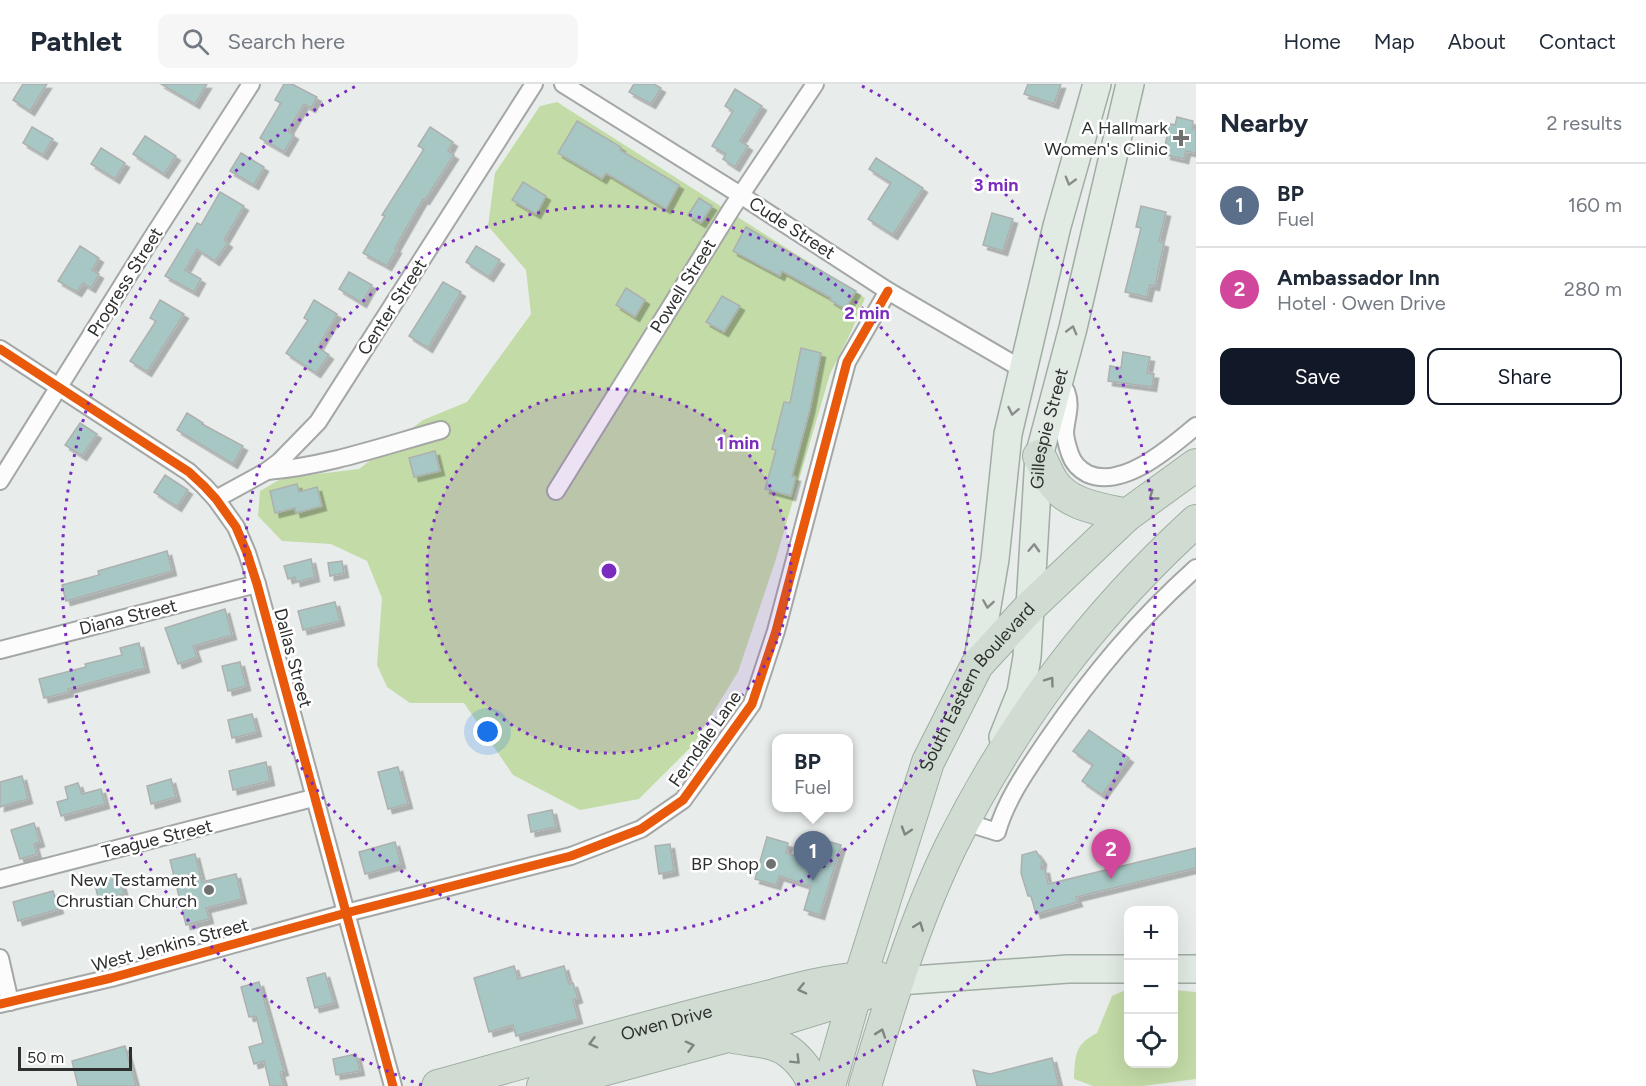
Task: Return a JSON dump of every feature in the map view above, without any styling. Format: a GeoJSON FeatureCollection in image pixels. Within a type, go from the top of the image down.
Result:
{"type":"FeatureCollection","features":[{"type":"Feature","properties":{"kind":"highway"},"geometry":{"type":"LineString","coordinates":[[1040,456],[1053,483],[1070,500],[1127,515]]}},
{"type":"Feature","properties":{"kind":"highway","name":"South Eastern Boulevard"},"geometry":{"type":"LineString","coordinates":[[857,988],[928,762],[977,665],[1031,606],[1127,515],[1196,465]]}},
{"type":"Feature","properties":{"kind":"highway"},"geometry":{"type":"LineString","coordinates":[[865,1086],[899,981],[951,848],[1012,735],[1093,626],[1140,575],[1196,521]]}},
{"type":"Feature","properties":{"kind":"highway","name":"Owen Drive"},"geometry":{"type":"LineString","coordinates":[[438,1086],[709,1011],[808,987],[857,988],[899,981]]}},
{"type":"Feature","properties":{"kind":"highway"},"geometry":{"type":"LineString","coordinates":[[830,1086],[857,988]]}},
{"type":"Feature","properties":{"kind":"highway","name":"Owen Drive"},"geometry":{"type":"LineString","coordinates":[[543,1086],[727,1036],[857,988]]}},
{"type":"Feature","properties":{"kind":"highway"},"geometry":{"type":"LineString","coordinates":[[727,1036],[778,1045],[795,1057],[811,1077],[813,1086]]}},
{"type":"Feature","properties":{"kind":"main road","name":"Gillespie Street"},"geometry":{"type":"LineString","coordinates":[[977,665],[995,559],[1008,434],[1057,226],[1097,84]]}},
{"type":"Feature","properties":{"kind":"main road","name":"Gillespie Street"},"geometry":{"type":"LineString","coordinates":[[988,776],[1021,692],[1027,657],[1040,456],[1130,84]]}},
{"type":"Feature","properties":{"kind":"main road","name":"Owen Drive"},"geometry":{"type":"LineString","coordinates":[[899,981],[1068,969],[1124,969]]}},
{"type":"Feature","properties":{"kind":"main road"},"geometry":{"type":"LineString","coordinates":[[1178,969],[1196,969]]}},
{"type":"Feature","properties":{"kind":"street","name":"Progress Street"},"geometry":{"type":"LineString","coordinates":[[0,481],[251,84]]}},
{"type":"Feature","properties":{"kind":"street","name":"Center Street"},"geometry":{"type":"LineString","coordinates":[[216,499],[267,471],[300,443],[318,422],[534,84]]}},
{"type":"Feature","properties":{"kind":"street","name":"Cude Street"},"geometry":{"type":"LineString","coordinates":[[563,84],[888,291],[1022,369]]}},
{"type":"Feature","properties":{"kind":"street","name":"Powell Street"},"geometry":{"type":"LineString","coordinates":[[556,491],[815,84]]}},
{"type":"Feature","properties":{"kind":"street","name":"Ferndale Lane"},"geometry":{"type":"LineString","coordinates":[[346,913],[571,856],[641,829],[683,800],[752,704],[776,631],[846,362],[888,291]]}},
{"type":"Feature","properties":{"kind":"street","name":"Dallas Street"},"geometry":{"type":"LineString","coordinates":[[0,349],[189,472],[216,499],[236,527],[257,584],[313,798],[393,1086]]}},
{"type":"Feature","properties":{"kind":"street"},"geometry":{"type":"LineString","coordinates":[[1056,386],[1066,392],[1070,402],[1065,434],[1071,457],[1081,471],[1099,479],[1124,475],[1151,459],[1196,426]]}},
{"type":"Feature","properties":{"kind":"street"},"geometry":{"type":"LineString","coordinates":[[267,471],[299,469],[337,461],[441,430]]}},
{"type":"Feature","properties":{"kind":"street"},"geometry":{"type":"LineString","coordinates":[[964,822],[997,832],[1001,816],[1037,756],[1096,674],[1131,631],[1196,568]]}},
{"type":"Feature","properties":{"kind":"street","name":"Diana Street"},"geometry":{"type":"LineString","coordinates":[[0,650],[257,584]]}},
{"type":"Feature","properties":{"kind":"street","name":"Teague Street"},"geometry":{"type":"LineString","coordinates":[[0,879],[313,798]]}},
{"type":"Feature","properties":{"kind":"street","name":"West Jenkins Street"},"geometry":{"type":"LineString","coordinates":[[5,1003],[111,978],[346,913]]}},
{"type":"Feature","properties":{"kind":"street"},"geometry":{"type":"LineString","coordinates":[[0,958],[5,1003]]}},
{"type":"Feature","properties":{"kind":"green space"},"geometry":{"type":"Polygon","coordinates":[[[557,102],[865,298],[830,374],[775,562],[738,672],[693,745],[639,799],[580,810],[513,775],[464,703],[410,703],[387,687],[377,665],[382,598],[367,561],[331,544],[282,541],[258,516],[260,491],[279,480],[359,469],[423,420],[467,402],[531,314],[526,270],[488,226],[495,173],[540,106],[557,102]]]}},
{"type":"Feature","properties":{"kind":"green space"},"geometry":{"type":"Polygon","coordinates":[[[1178,990],[1196,992],[1196,1079],[1143,1086],[1093,1086],[1074,1079],[1076,1057],[1080,1046],[1097,1033],[1112,996],[1124,991],[1124,1068],[1178,1068],[1178,990]]]}},
{"type":"Feature","properties":{"kind":"building"},"geometry":{"type":"Polygon","coordinates":[[[23,84],[47,84],[30,111],[13,100],[23,84]]]}},
{"type":"Feature","properties":{"kind":"building"},"geometry":{"type":"Polygon","coordinates":[[[161,84],[207,84],[195,104],[161,84]]]}},
{"type":"Feature","properties":{"kind":"building"},"geometry":{"type":"Polygon","coordinates":[[[284,84],[292,84],[317,97],[311,108],[304,104],[288,131],[294,135],[284,152],[260,138],[281,103],[275,100],[284,84]]]}},
{"type":"Feature","properties":{"kind":"building"},"geometry":{"type":"Polygon","coordinates":[[[634,84],[654,84],[661,88],[651,104],[629,92],[634,84]]]}},
{"type":"Feature","properties":{"kind":"building"},"geometry":{"type":"Polygon","coordinates":[[[1028,84],[1061,84],[1054,104],[1024,94],[1028,84]]]}},
{"type":"Feature","properties":{"kind":"building"},"geometry":{"type":"Polygon","coordinates":[[[735,89],[762,106],[740,141],[748,146],[735,167],[723,159],[726,154],[712,146],[733,111],[725,106],[735,89]]]}},
{"type":"Feature","properties":{"kind":"building","name":"A Hallmark Women's Clinic"},"geometry":{"type":"Polygon","coordinates":[[[1177,117],[1193,121],[1192,129],[1196,130],[1196,153],[1186,151],[1184,159],[1166,155],[1168,146],[1165,145],[1170,124],[1175,125],[1177,117]]]}},
{"type":"Feature","properties":{"kind":"building"},"geometry":{"type":"Polygon","coordinates":[[[577,121],[679,185],[666,209],[606,173],[602,179],[558,153],[577,121]]]}},
{"type":"Feature","properties":{"kind":"building"},"geometry":{"type":"Polygon","coordinates":[[[32,127],[53,139],[43,155],[23,143],[32,127]]]}},
{"type":"Feature","properties":{"kind":"building"},"geometry":{"type":"Polygon","coordinates":[[[430,127],[453,142],[448,151],[454,155],[425,200],[423,199],[387,266],[363,253],[385,216],[382,215],[424,149],[418,146],[430,127]]]}},
{"type":"Feature","properties":{"kind":"building"},"geometry":{"type":"Polygon","coordinates":[[[145,136],[176,156],[164,174],[133,154],[145,136]]]}},
{"type":"Feature","properties":{"kind":"building"},"geometry":{"type":"Polygon","coordinates":[[[101,148],[125,163],[115,179],[91,164],[101,148]]]}},
{"type":"Feature","properties":{"kind":"building"},"geometry":{"type":"Polygon","coordinates":[[[241,153],[264,167],[254,185],[230,171],[241,153]]]}},
{"type":"Feature","properties":{"kind":"building"},"geometry":{"type":"Polygon","coordinates":[[[876,158],[923,188],[893,235],[868,219],[891,183],[869,169],[876,158]]]}},
{"type":"Feature","properties":{"kind":"building"},"geometry":{"type":"Polygon","coordinates":[[[523,182],[546,196],[536,214],[512,200],[523,182]]]}},
{"type":"Feature","properties":{"kind":"building"},"geometry":{"type":"Polygon","coordinates":[[[220,192],[244,206],[224,240],[228,243],[215,261],[197,249],[185,270],[201,279],[194,292],[165,276],[197,223],[201,225],[220,192]]]}},
{"type":"Feature","properties":{"kind":"building"},"geometry":{"type":"Polygon","coordinates":[[[699,198],[712,206],[701,223],[688,215],[699,198]]]}},
{"type":"Feature","properties":{"kind":"building"},"geometry":{"type":"Polygon","coordinates":[[[1141,206],[1166,212],[1159,241],[1164,243],[1155,286],[1150,285],[1147,297],[1125,292],[1141,228],[1136,227],[1141,206]]]}},
{"type":"Feature","properties":{"kind":"building"},"geometry":{"type":"Polygon","coordinates":[[[992,213],[1013,219],[1003,251],[983,245],[992,213]]]}},
{"type":"Feature","properties":{"kind":"building"},"geometry":{"type":"Polygon","coordinates":[[[746,227],[856,291],[845,309],[830,300],[831,298],[782,271],[780,276],[733,251],[746,227]]]}},
{"type":"Feature","properties":{"kind":"building"},"geometry":{"type":"Polygon","coordinates":[[[80,246],[99,258],[92,270],[99,274],[91,288],[83,283],[77,292],[58,281],[80,246]]]}},
{"type":"Feature","properties":{"kind":"building"},"geometry":{"type":"Polygon","coordinates":[[[476,246],[500,260],[489,277],[466,262],[476,246]]]}},
{"type":"Feature","properties":{"kind":"building"},"geometry":{"type":"Polygon","coordinates":[[[349,272],[372,285],[362,303],[339,289],[349,272]]]}},
{"type":"Feature","properties":{"kind":"building"},"geometry":{"type":"Polygon","coordinates":[[[443,282],[461,292],[428,348],[409,336],[443,282]]]}},
{"type":"Feature","properties":{"kind":"building"},"geometry":{"type":"Polygon","coordinates":[[[626,288],[645,300],[635,317],[616,305],[626,288]]]}},
{"type":"Feature","properties":{"kind":"building"},"geometry":{"type":"Polygon","coordinates":[[[722,296],[740,306],[724,332],[706,322],[722,296]]]}},
{"type":"Feature","properties":{"kind":"building"},"geometry":{"type":"Polygon","coordinates":[[[160,300],[184,314],[147,372],[130,361],[156,321],[150,318],[160,300]]]}},
{"type":"Feature","properties":{"kind":"building"},"geometry":{"type":"Polygon","coordinates":[[[314,300],[337,314],[318,347],[329,355],[316,373],[286,353],[308,320],[304,318],[314,300]]]}},
{"type":"Feature","properties":{"kind":"building"},"geometry":{"type":"Polygon","coordinates":[[[801,348],[821,353],[810,409],[792,476],[796,477],[791,496],[765,489],[776,450],[772,449],[784,402],[790,403],[801,348]]]}},
{"type":"Feature","properties":{"kind":"building"},"geometry":{"type":"Polygon","coordinates":[[[1123,352],[1150,357],[1147,373],[1154,374],[1152,387],[1108,381],[1110,366],[1121,368],[1123,352]]]}},
{"type":"Feature","properties":{"kind":"building"},"geometry":{"type":"Polygon","coordinates":[[[187,413],[202,424],[243,446],[233,464],[177,430],[187,413]]]}},
{"type":"Feature","properties":{"kind":"building"},"geometry":{"type":"Polygon","coordinates":[[[80,423],[97,434],[82,456],[65,445],[80,423]]]}},
{"type":"Feature","properties":{"kind":"building"},"geometry":{"type":"Polygon","coordinates":[[[435,451],[440,471],[414,477],[409,458],[435,451]]]}},
{"type":"Feature","properties":{"kind":"building"},"geometry":{"type":"Polygon","coordinates":[[[165,475],[188,490],[177,507],[154,492],[165,475]]]}},
{"type":"Feature","properties":{"kind":"building"},"geometry":{"type":"Polygon","coordinates":[[[297,484],[299,492],[317,487],[322,506],[296,513],[295,508],[275,513],[270,491],[297,484]]]}},
{"type":"Feature","properties":{"kind":"building"},"geometry":{"type":"Polygon","coordinates":[[[167,551],[172,571],[66,601],[62,585],[99,575],[98,571],[167,551]]]}},
{"type":"Feature","properties":{"kind":"building"},"geometry":{"type":"Polygon","coordinates":[[[311,559],[315,577],[296,582],[295,577],[288,579],[284,566],[311,559]]]}},
{"type":"Feature","properties":{"kind":"building"},"geometry":{"type":"Polygon","coordinates":[[[342,561],[344,573],[330,576],[328,563],[342,561]]]}},
{"type":"Feature","properties":{"kind":"building"},"geometry":{"type":"Polygon","coordinates":[[[335,602],[340,621],[303,630],[298,611],[335,602]]]}},
{"type":"Feature","properties":{"kind":"building"},"geometry":{"type":"Polygon","coordinates":[[[225,609],[232,635],[193,646],[197,657],[178,664],[165,628],[225,609]]]}},
{"type":"Feature","properties":{"kind":"building"},"geometry":{"type":"Polygon","coordinates":[[[139,643],[145,668],[44,698],[39,679],[122,655],[120,648],[139,643]]]}},
{"type":"Feature","properties":{"kind":"building"},"geometry":{"type":"Polygon","coordinates":[[[240,662],[246,686],[228,691],[222,666],[240,662]]]}},
{"type":"Feature","properties":{"kind":"building"},"geometry":{"type":"Polygon","coordinates":[[[252,714],[257,732],[232,738],[228,720],[252,714]]]}},
{"type":"Feature","properties":{"kind":"building"},"geometry":{"type":"Polygon","coordinates":[[[1089,730],[1129,758],[1102,795],[1082,781],[1093,765],[1073,751],[1089,730]]]}},
{"type":"Feature","properties":{"kind":"building"},"geometry":{"type":"Polygon","coordinates":[[[266,762],[270,781],[233,790],[229,771],[266,762]]]}},
{"type":"Feature","properties":{"kind":"building"},"geometry":{"type":"Polygon","coordinates":[[[398,767],[408,804],[388,809],[378,772],[398,767]]]}},
{"type":"Feature","properties":{"kind":"building"},"geometry":{"type":"Polygon","coordinates":[[[22,776],[28,799],[0,807],[0,782],[22,776]]]}},
{"type":"Feature","properties":{"kind":"building"},"geometry":{"type":"Polygon","coordinates":[[[171,779],[176,797],[151,804],[147,786],[171,779]]]}},
{"type":"Feature","properties":{"kind":"building"},"geometry":{"type":"Polygon","coordinates":[[[78,783],[82,794],[101,789],[105,804],[61,816],[57,802],[68,799],[65,787],[78,783]]]}},
{"type":"Feature","properties":{"kind":"building"},"geometry":{"type":"Polygon","coordinates":[[[552,810],[556,827],[531,832],[528,815],[552,810]]]}},
{"type":"Feature","properties":{"kind":"building"},"geometry":{"type":"Polygon","coordinates":[[[34,823],[40,842],[34,844],[37,854],[20,859],[11,830],[34,823]]]}},
{"type":"Feature","properties":{"kind":"building"},"geometry":{"type":"Polygon","coordinates":[[[767,837],[788,843],[786,853],[816,862],[823,840],[841,845],[820,915],[804,910],[811,886],[779,876],[776,885],[755,879],[767,837]]]}},
{"type":"Feature","properties":{"kind":"building"},"geometry":{"type":"Polygon","coordinates":[[[395,842],[401,864],[365,874],[359,852],[395,842]]]}},
{"type":"Feature","properties":{"kind":"building"},"geometry":{"type":"Polygon","coordinates":[[[670,844],[674,871],[659,874],[655,846],[670,844]]]}},
{"type":"Feature","properties":{"kind":"building"},"geometry":{"type":"Polygon","coordinates":[[[1196,848],[1196,868],[1076,897],[1078,902],[1036,914],[1021,873],[1022,855],[1036,851],[1042,860],[1041,869],[1045,869],[1048,884],[1196,848]]]}},
{"type":"Feature","properties":{"kind":"building","name":"New Testament Chrustian Church"},"geometry":{"type":"Polygon","coordinates":[[[195,854],[202,882],[236,874],[242,899],[206,908],[209,919],[186,925],[170,860],[195,854]]]}},
{"type":"Feature","properties":{"kind":"building"},"geometry":{"type":"Polygon","coordinates":[[[119,875],[124,894],[99,901],[94,881],[119,875]]]}},
{"type":"Feature","properties":{"kind":"building"},"geometry":{"type":"Polygon","coordinates":[[[53,891],[59,909],[18,921],[13,902],[53,891]]]}},
{"type":"Feature","properties":{"kind":"building"},"geometry":{"type":"Polygon","coordinates":[[[514,966],[518,979],[564,966],[569,984],[573,983],[578,998],[573,1000],[578,1019],[516,1036],[513,1025],[489,1032],[474,978],[514,966]]]}},
{"type":"Feature","properties":{"kind":"building"},"geometry":{"type":"Polygon","coordinates":[[[325,973],[334,1003],[315,1008],[307,978],[325,973]]]}},
{"type":"Feature","properties":{"kind":"building"},"geometry":{"type":"Polygon","coordinates":[[[259,982],[284,1071],[280,1072],[284,1086],[270,1086],[264,1061],[254,1064],[249,1047],[263,1043],[256,1016],[249,1017],[241,987],[259,982]]]}},
{"type":"Feature","properties":{"kind":"building"},"geometry":{"type":"Polygon","coordinates":[[[125,1046],[136,1086],[78,1086],[72,1061],[125,1046]]]}},
{"type":"Feature","properties":{"kind":"building"},"geometry":{"type":"Polygon","coordinates":[[[356,1054],[360,1071],[336,1075],[333,1059],[356,1054]]]}},
{"type":"Feature","properties":{"kind":"building"},"geometry":{"type":"Polygon","coordinates":[[[1052,1058],[1059,1086],[977,1086],[973,1070],[990,1074],[1052,1058]]]}},
{"type":"Feature","properties":{"kind":"cycle path"},"geometry":{"type":"LineString","coordinates":[[0,1004],[111,978],[346,913],[571,856],[641,829],[683,800],[752,704],[776,631],[847,362],[888,291]]}},
{"type":"Feature","properties":{"kind":"cycle path"},"geometry":{"type":"LineString","coordinates":[[0,349],[189,472],[216,499],[236,527],[257,584],[393,1086]]}},
{"type":"Feature","properties":{"kind":"place","name":"A Hallmark Women's Clinic"},"geometry":{"type":"Point","coordinates":[1181,138]}},
{"type":"Feature","properties":{"kind":"place","name":"BP Shop"},"geometry":{"type":"Point","coordinates":[771,864]}},
{"type":"Feature","properties":{"kind":"place","name":"Ambassador Inn"},"geometry":{"type":"Point","coordinates":[1111,879]}},
{"type":"Feature","properties":{"kind":"place","name":"BP"},"geometry":{"type":"Point","coordinates":[813,881]}},
{"type":"Feature","properties":{"kind":"place","name":"New Testament Chrustian Church"},"geometry":{"type":"Point","coordinates":[209,890]}}]}
